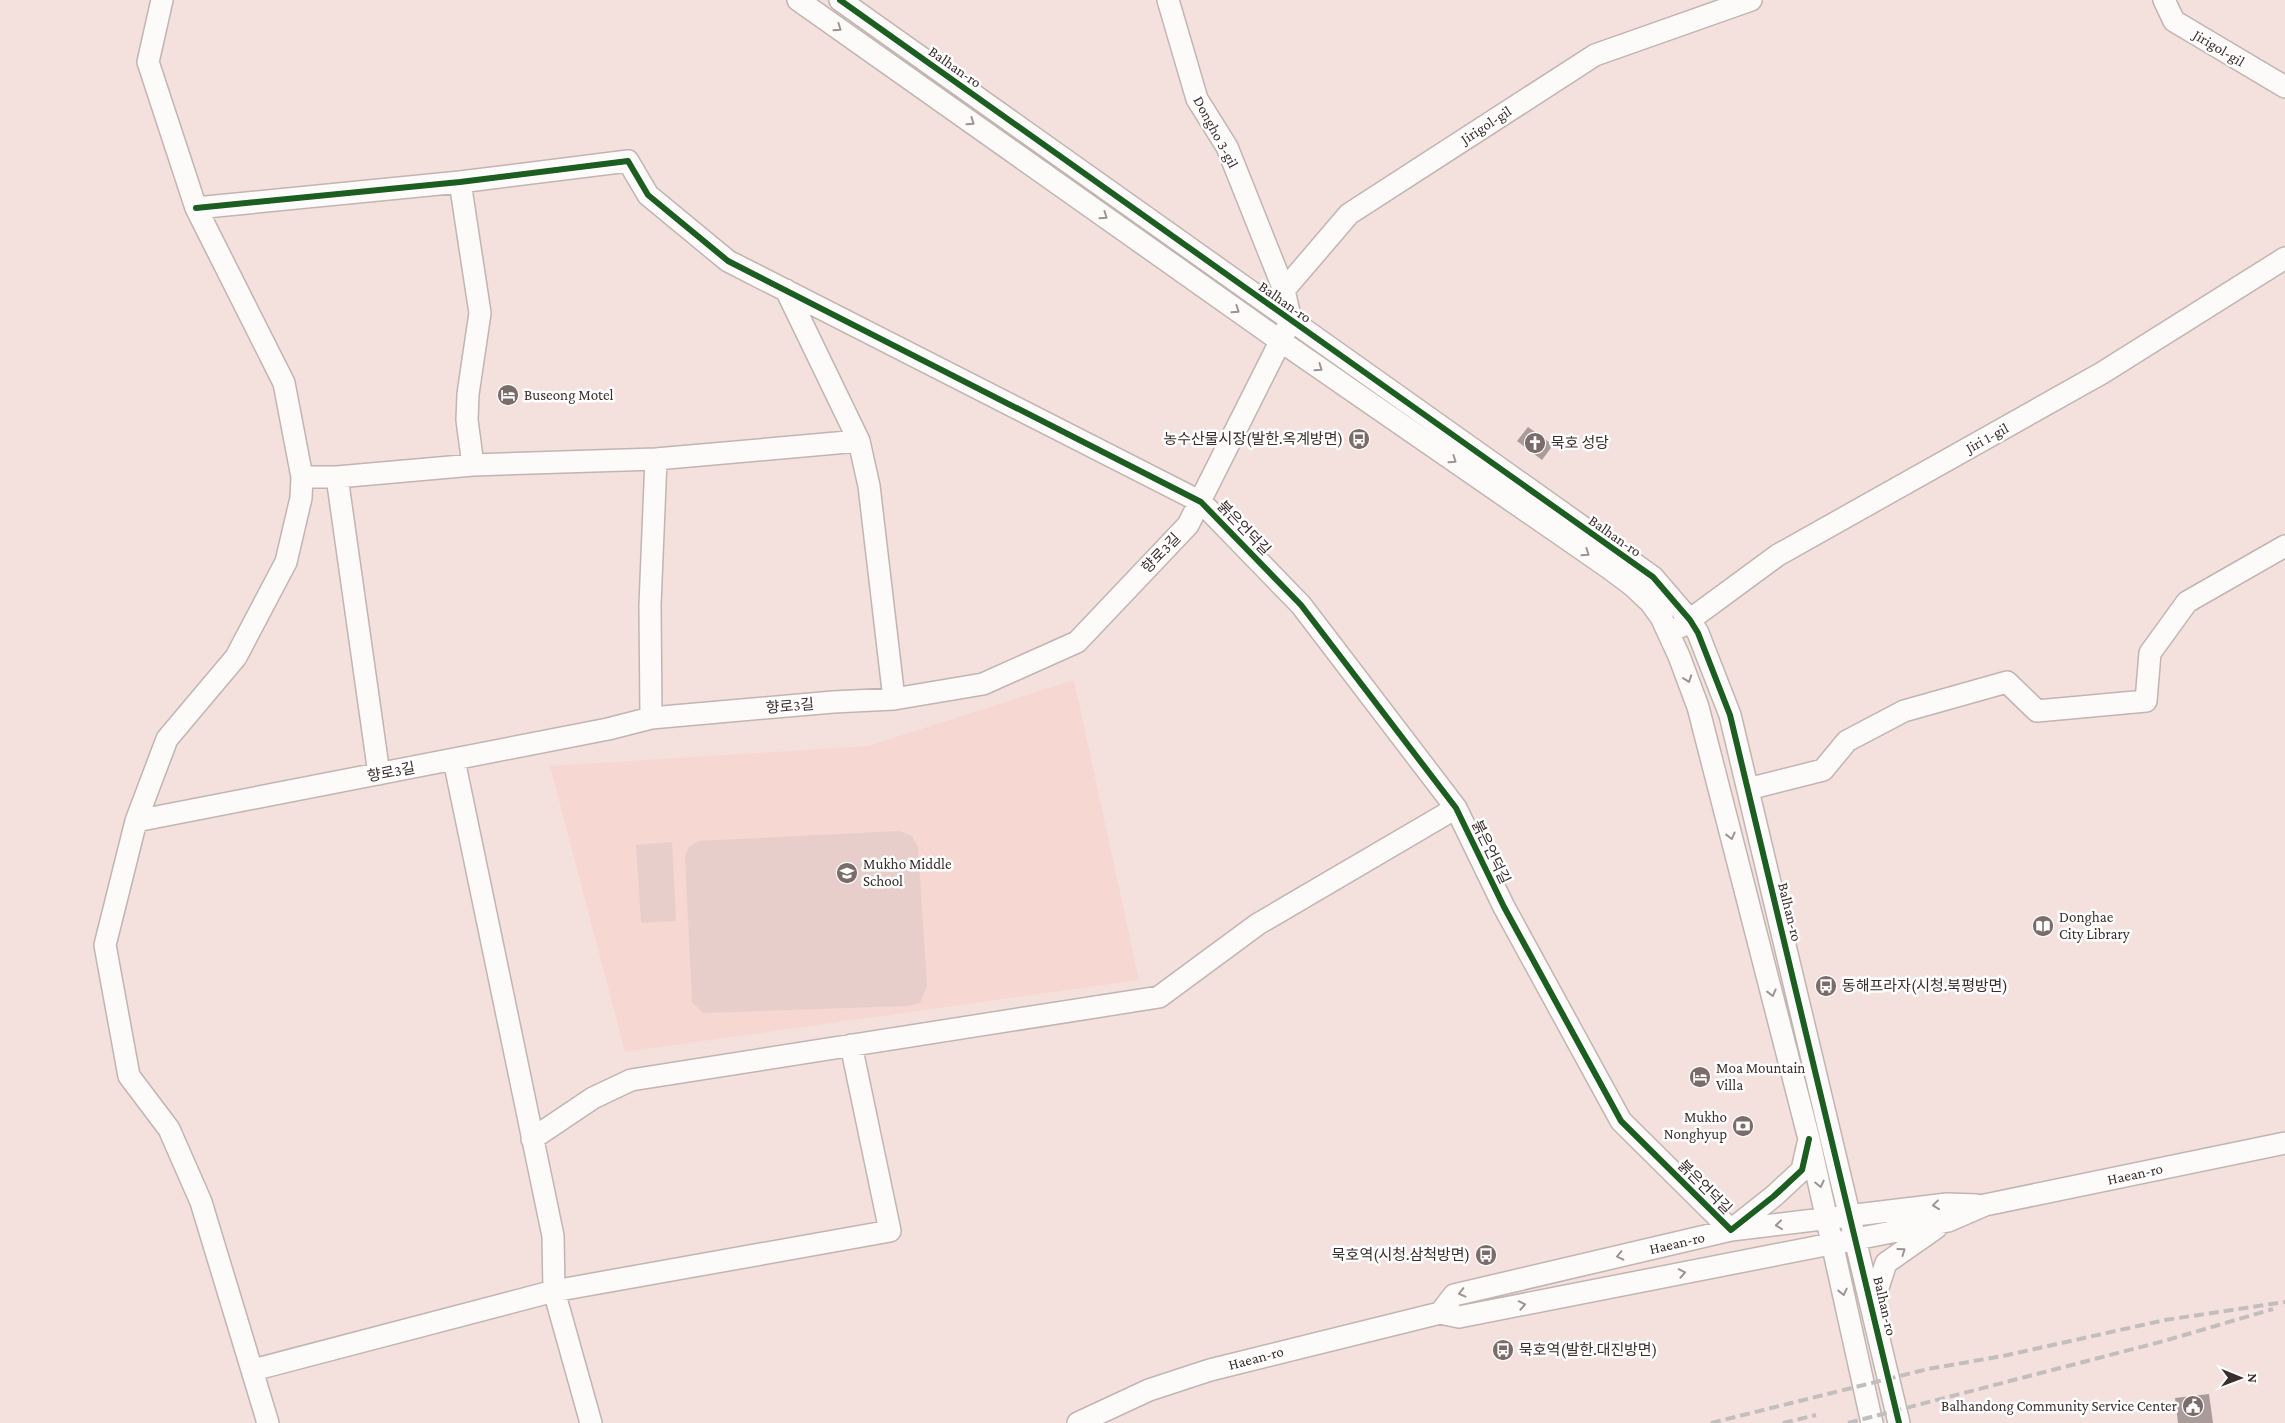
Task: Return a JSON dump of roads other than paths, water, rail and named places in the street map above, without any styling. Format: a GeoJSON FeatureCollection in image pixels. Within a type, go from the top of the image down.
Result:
{"type":"FeatureCollection","features":[{"type":"Feature","properties":{"kind":"street"},"geometry":{"type":"LineString","coordinates":[[162,0],[148,62],[196,208],[284,383],[302,477],[301,498],[286,562],[236,657],[167,739],[136,821],[105,945],[130,1076],[169,1129],[201,1202],[268,1423]]}},
{"type":"Feature","properties":{"kind":"street","name":"Balhan-ro"},"geometry":{"type":"LineString","coordinates":[[798,0],[1279,340],[1633,586],[1650,602],[1670,634],[1698,707],[1809,1139],[1872,1423]]}},
{"type":"Feature","properties":{"kind":"street","name":"Balhan-ro"},"geometry":{"type":"LineString","coordinates":[[840,0],[1652,577],[1690,620],[1698,633],[1730,715],[1857,1240],[1899,1423]]}},
{"type":"Feature","properties":{"kind":"street","name":"Dongho 3-gil"},"geometry":{"type":"LineString","coordinates":[[1168,0],[1197,99],[1227,147],[1284,290]]}},
{"type":"Feature","properties":{"kind":"street","name":"Jirigol-gil"},"geometry":{"type":"LineString","coordinates":[[1284,290],[1349,214],[1595,55],[1751,0]]}},
{"type":"Feature","properties":{"kind":"street","name":"Jirigol-gil"},"geometry":{"type":"LineString","coordinates":[[2164,0],[2174,21],[2285,87]]}},
{"type":"Feature","properties":{"kind":"street","name":"붉은언덕길"},"geometry":{"type":"LineString","coordinates":[[460,182],[628,161],[648,195],[728,261],[1201,502],[1301,606],[1456,808],[1504,907],[1621,1121],[1731,1230]]}},
{"type":"Feature","properties":{"kind":"street"},"geometry":{"type":"LineString","coordinates":[[196,208],[460,182],[480,314],[468,394],[467,420],[473,465]]}},
{"type":"Feature","properties":{"kind":"street","name":"Jiri 1-gil"},"geometry":{"type":"LineString","coordinates":[[1670,634],[1778,555],[2102,373],[2285,258]]}},
{"type":"Feature","properties":{"kind":"street"},"geometry":{"type":"LineString","coordinates":[[786,290],[859,441],[869,486],[894,699]]}},
{"type":"Feature","properties":{"kind":"street"},"geometry":{"type":"LineString","coordinates":[[1284,290],[1291,321]]}},
{"type":"Feature","properties":{"kind":"street","name":"향로3길"},"geometry":{"type":"LineString","coordinates":[[136,821],[454,760],[608,729],[651,718],[833,702],[894,699],[983,684],[1077,642],[1188,525],[1201,502],[1279,340],[1291,321]]}},
{"type":"Feature","properties":{"kind":"street"},"geometry":{"type":"LineString","coordinates":[[302,477],[337,477],[473,465],[656,460],[859,441]]}},
{"type":"Feature","properties":{"kind":"street"},"geometry":{"type":"LineString","coordinates":[[651,718],[650,622],[656,460]]}},
{"type":"Feature","properties":{"kind":"street"},"geometry":{"type":"LineString","coordinates":[[337,477],[379,774]]}},
{"type":"Feature","properties":{"kind":"street"},"geometry":{"type":"LineString","coordinates":[[1748,789],[1823,770],[1847,741],[1904,711],[2007,682],[2038,711],[2146,701],[2150,653],[2187,602],[2285,546]]}},
{"type":"Feature","properties":{"kind":"street"},"geometry":{"type":"LineString","coordinates":[[454,760],[553,1236],[554,1291],[591,1423]]}},
{"type":"Feature","properties":{"kind":"street"},"geometry":{"type":"LineString","coordinates":[[532,1139],[593,1098],[631,1080],[1159,997],[1258,924],[1456,808]]}},
{"type":"Feature","properties":{"kind":"street"},"geometry":{"type":"LineString","coordinates":[[253,1370],[554,1291],[890,1231],[851,1046]]}},
{"type":"Feature","properties":{"kind":"street"},"geometry":{"type":"LineString","coordinates":[[1731,1230],[1774,1196],[1802,1170],[1809,1139]]}},
{"type":"Feature","properties":{"kind":"street","name":"Haean-ro"},"geometry":{"type":"LineString","coordinates":[[1078,1423],[1149,1390],[1210,1370],[1440,1313],[1460,1317],[1857,1240],[1948,1220],[1985,1205],[2285,1144]]}},
{"type":"Feature","properties":{"kind":"street","name":"Haean-ro"},"geometry":{"type":"LineString","coordinates":[[1440,1313],[1454,1295],[1731,1230],[1947,1204],[1985,1205]]}},
{"type":"Feature","properties":{"kind":"street"},"geometry":{"type":"LineString","coordinates":[[1872,1306],[1886,1263],[1948,1220]]}},
{"type":"Feature","properties":{"kind":"railway"},"geometry":{"type":"LineString","coordinates":[[1711,1423],[1928,1369],[2003,1356],[2165,1320],[2285,1302]]}},
{"type":"Feature","properties":{"kind":"railway"},"geometry":{"type":"LineString","coordinates":[[1848,1423],[2164,1341],[2273,1309]]}},
{"type":"Feature","properties":{"kind":"railway"},"geometry":{"type":"LineString","coordinates":[[1783,1423],[1816,1415]]}},
{"type":"Feature","properties":{"kind":"place","name":"Buseong Motel"},"geometry":{"type":"Point","coordinates":[508,395]}},
{"type":"Feature","properties":{"kind":"place","name":"농수산물시장(발한.옥계방면)"},"geometry":{"type":"Point","coordinates":[1359,439]}},
{"type":"Feature","properties":{"kind":"place","name":"묵호 성당"},"geometry":{"type":"Point","coordinates":[1535,443]}},
{"type":"Feature","properties":{"kind":"place","name":"Mukho Middle School"},"geometry":{"type":"Point","coordinates":[847,873]}},
{"type":"Feature","properties":{"kind":"place","name":"Donghae City Library"},"geometry":{"type":"Point","coordinates":[2043,926]}},
{"type":"Feature","properties":{"kind":"place","name":"동해프라자(시청.북평방면)"},"geometry":{"type":"Point","coordinates":[1826,986]}},
{"type":"Feature","properties":{"kind":"place","name":"Moa Mountain Villa"},"geometry":{"type":"Point","coordinates":[1700,1077]}},
{"type":"Feature","properties":{"kind":"place","name":"Mukho Nonghyup"},"geometry":{"type":"Point","coordinates":[1743,1126]}},
{"type":"Feature","properties":{"kind":"place","name":"묵호역(시청.삼척방면)"},"geometry":{"type":"Point","coordinates":[1486,1255]}},
{"type":"Feature","properties":{"kind":"place","name":"묵호역(발한.대진방면)"},"geometry":{"type":"Point","coordinates":[1503,1350]}},
{"type":"Feature","properties":{"kind":"place","name":"Balhandong Community Service Center"},"geometry":{"type":"Point","coordinates":[2193,1406]}}]}
